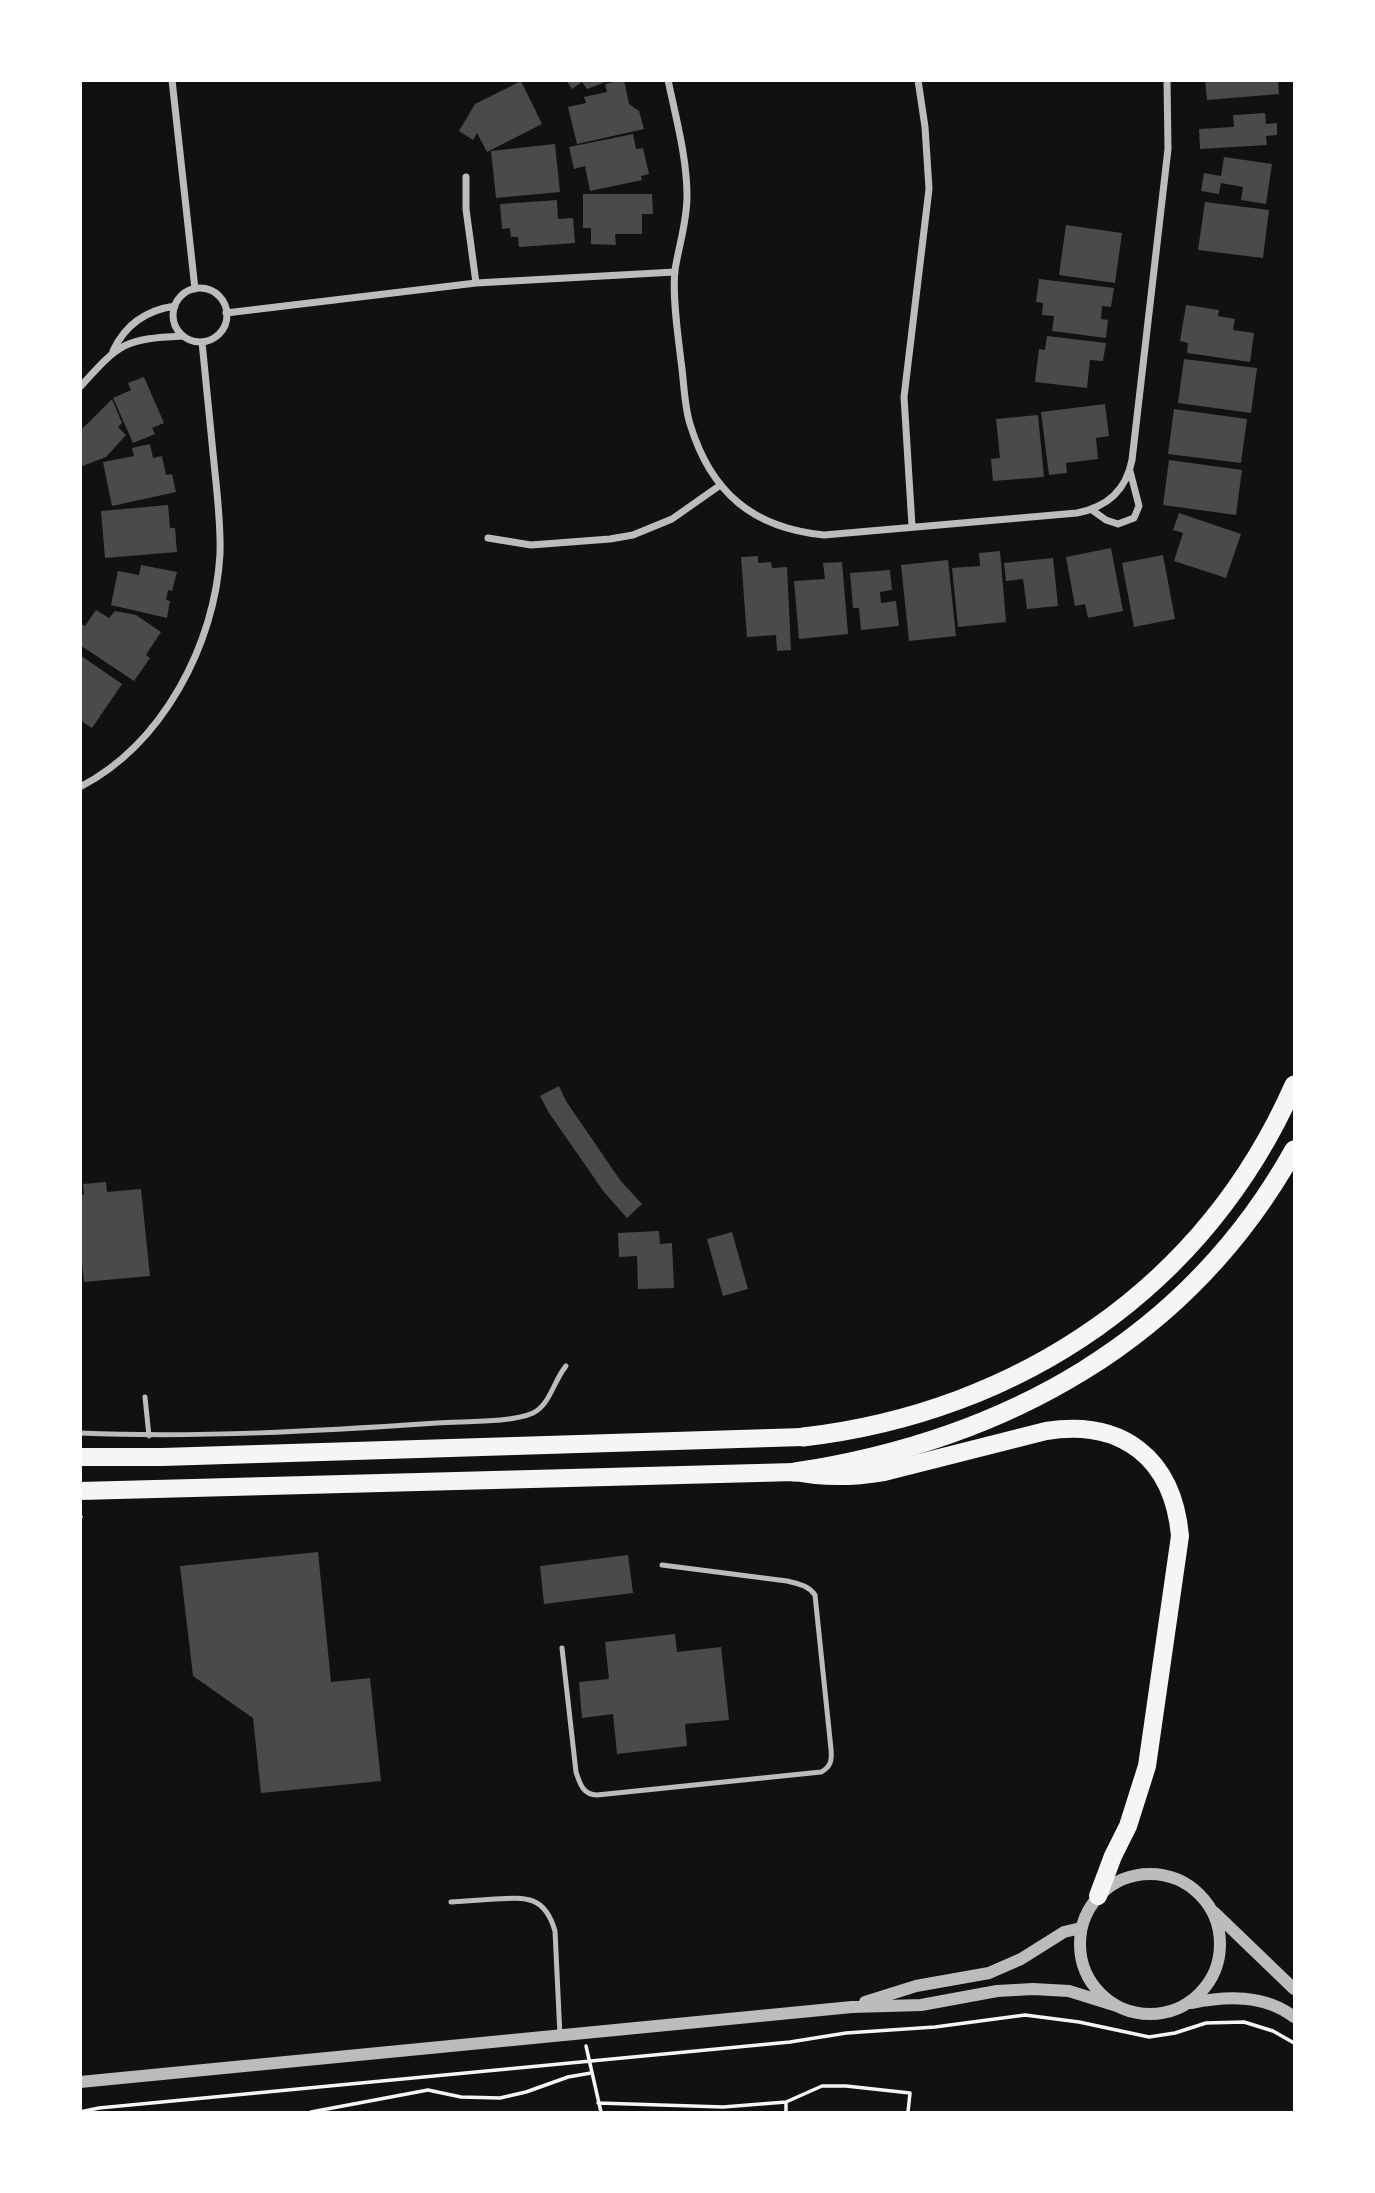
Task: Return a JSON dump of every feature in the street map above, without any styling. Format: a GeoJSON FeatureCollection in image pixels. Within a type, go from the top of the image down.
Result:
{"type":"FeatureCollection","features":[{"type":"Feature","properties":{"kind":"highway"},"geometry":{"type":"LineString","coordinates":[[803,1437],[883,1424],[961,1401],[1035,1366],[1103,1323],[1165,1270],[1220,1210],[1265,1143],[1294,1085]]}},
{"type":"Feature","properties":{"kind":"highway"},"geometry":{"type":"LineString","coordinates":[[795,1472],[864,1461],[944,1437],[1023,1405],[1081,1373],[1143,1329],[1205,1271],[1254,1213],[1294,1150]]}},
{"type":"Feature","properties":{"kind":"main road"},"geometry":{"type":"LineString","coordinates":[[80,1491],[795,1472],[818,1476],[859,1476],[1067,1427],[1089,1428],[1110,1434],[1130,1443],[1147,1457],[1161,1474],[1178,1514],[1180,1536],[1147,1766],[1128,1826],[1098,1896]]}},
{"type":"Feature","properties":{"kind":"main road"},"geometry":{"type":"LineString","coordinates":[[80,1457],[162,1457],[803,1437]]}},
{"type":"Feature","properties":{"kind":"street"},"geometry":{"type":"LineString","coordinates":[[172,80],[195,289]]}},
{"type":"Feature","properties":{"kind":"street"},"geometry":{"type":"LineString","coordinates":[[668,80],[687,185],[685,219],[675,272],[679,343],[689,422],[702,457],[719,486],[746,509],[772,523],[799,532],[824,535],[1092,510],[1109,502],[1117,494],[1130,470]]}},
{"type":"Feature","properties":{"kind":"street"},"geometry":{"type":"LineString","coordinates":[[912,526],[904,397],[929,189],[925,127],[918,80]]}},
{"type":"Feature","properties":{"kind":"street"},"geometry":{"type":"LineString","coordinates":[[1092,510],[1106,520],[1118,524],[1134,518],[1139,506],[1130,470],[1168,149],[1167,80]]}},
{"type":"Feature","properties":{"kind":"street"},"geometry":{"type":"LineString","coordinates":[[466,177],[466,209],[476,283]]}},
{"type":"Feature","properties":{"kind":"street"},"geometry":{"type":"LineString","coordinates":[[226,313],[476,283],[675,272]]}},
{"type":"Feature","properties":{"kind":"street"},"geometry":{"type":"LineString","coordinates":[[80,387],[113,352],[127,343],[147,338],[183,336],[202,342],[212,339],[225,323],[226,313],[224,303],[214,292],[205,288],[181,295],[175,306],[174,323],[183,336]]}},
{"type":"Feature","properties":{"kind":"street"},"geometry":{"type":"LineString","coordinates":[[113,352],[124,332],[141,318],[151,311],[175,306]]}},
{"type":"Feature","properties":{"kind":"street"},"geometry":{"type":"LineString","coordinates":[[80,786],[119,759],[157,720],[186,674],[206,626],[217,576],[220,535],[202,342]]}},
{"type":"Feature","properties":{"kind":"street"},"geometry":{"type":"LineString","coordinates":[[488,538],[531,545],[633,535],[672,519],[719,486]]}},
{"type":"Feature","properties":{"kind":"street"},"geometry":{"type":"LineString","coordinates":[[1117,2006],[1096,1989],[1083,1965],[1081,1928],[1098,1896],[1129,1877],[1156,1875],[1182,1882],[1197,1893],[1294,1989]]}},
{"type":"Feature","properties":{"kind":"street"},"geometry":{"type":"LineString","coordinates":[[1187,2004],[1201,1992],[1212,1977],[1218,1960],[1220,1942],[1217,1924],[1209,1907]]}},
{"type":"Feature","properties":{"kind":"street"},"geometry":{"type":"LineString","coordinates":[[852,2007],[916,1986],[989,1973],[1021,1959],[1064,1932],[1081,1928]]}},
{"type":"Feature","properties":{"kind":"street"},"geometry":{"type":"LineString","coordinates":[[80,2082],[852,2007],[921,2005],[997,1991],[1033,1989],[1069,1991],[1134,2013],[1152,2015],[1215,1998],[1237,1998],[1276,2006],[1294,2017]]}},
{"type":"Feature","properties":{"kind":"lane"},"geometry":{"type":"LineString","coordinates":[[80,1433],[149,1436],[517,1418],[535,1412],[543,1404],[566,1366]]}},
{"type":"Feature","properties":{"kind":"lane"},"geometry":{"type":"LineString","coordinates":[[145,1397],[149,1436]]}},
{"type":"Feature","properties":{"kind":"lane"},"geometry":{"type":"LineString","coordinates":[[562,1648],[576,1772],[583,1790],[588,1794],[597,1796],[821,1772],[830,1765],[831,1749],[815,1595],[811,1590],[804,1585],[786,1581],[662,1565]]}},
{"type":"Feature","properties":{"kind":"lane"},"geometry":{"type":"LineString","coordinates":[[451,1902],[525,1897],[544,1907],[555,1931],[560,2036]]}},
{"type":"Feature","properties":{"kind":"path"},"geometry":{"type":"LineString","coordinates":[[80,2112],[99,2108],[790,2042],[846,2033],[934,2027],[1025,2015],[1079,2022],[1149,2037],[1175,2033],[1206,2023],[1244,2022],[1273,2031],[1294,2043]]}},
{"type":"Feature","properties":{"kind":"path"},"geometry":{"type":"LineString","coordinates":[[584,2034],[601,2112]]}},
{"type":"Feature","properties":{"kind":"path"},"geometry":{"type":"LineString","coordinates":[[311,2112],[428,2090],[461,2097],[500,2098],[568,2077],[591,2073]]}},
{"type":"Feature","properties":{"kind":"path"},"geometry":{"type":"LineString","coordinates":[[598,2103],[723,2107],[786,2102],[822,2086],[846,2086],[910,2093],[908,2112]]}},
{"type":"Feature","properties":{"kind":"path"},"geometry":{"type":"LineString","coordinates":[[786,2102],[786,2112]]}},
{"type":"Feature","properties":{"kind":"building"},"geometry":{"type":"Polygon","coordinates":[[[566,80],[608,81],[587,89],[582,82],[572,89],[566,80]]]}},
{"type":"Feature","properties":{"kind":"building"},"geometry":{"type":"Polygon","coordinates":[[[624,80],[629,104],[639,111],[644,129],[577,144],[568,107],[586,103],[584,97],[607,92],[605,84],[624,80]]]}},
{"type":"Feature","properties":{"kind":"building"},"geometry":{"type":"Polygon","coordinates":[[[1205,80],[1278,80],[1279,94],[1207,100],[1205,80]]]}},
{"type":"Feature","properties":{"kind":"building"},"geometry":{"type":"Polygon","coordinates":[[[521,81],[542,124],[487,152],[477,133],[473,140],[459,131],[475,104],[521,81]]]}},
{"type":"Feature","properties":{"kind":"building"},"geometry":{"type":"Polygon","coordinates":[[[1265,113],[1266,124],[1277,123],[1277,135],[1266,136],[1267,145],[1200,149],[1199,129],[1234,127],[1233,115],[1265,113]]]}},
{"type":"Feature","properties":{"kind":"building"},"geometry":{"type":"Polygon","coordinates":[[[633,134],[636,149],[643,148],[649,174],[641,176],[642,180],[590,191],[585,166],[574,169],[569,147],[633,134]]]}},
{"type":"Feature","properties":{"kind":"building"},"geometry":{"type":"Polygon","coordinates":[[[555,144],[560,192],[496,198],[491,151],[555,144]]]}},
{"type":"Feature","properties":{"kind":"building"},"geometry":{"type":"Polygon","coordinates":[[[1224,157],[1272,164],[1266,204],[1241,200],[1243,187],[1221,183],[1219,194],[1201,191],[1204,173],[1221,176],[1224,157]]]}},
{"type":"Feature","properties":{"kind":"building"},"geometry":{"type":"Polygon","coordinates":[[[583,194],[652,194],[653,214],[642,214],[642,234],[615,234],[616,245],[591,244],[591,228],[583,228],[583,194]]]}},
{"type":"Feature","properties":{"kind":"building"},"geometry":{"type":"Polygon","coordinates":[[[557,200],[558,219],[573,218],[575,243],[519,247],[518,237],[511,237],[510,228],[502,229],[500,204],[557,200]]]}},
{"type":"Feature","properties":{"kind":"building"},"geometry":{"type":"Polygon","coordinates":[[[1205,202],[1269,210],[1263,258],[1198,250],[1205,202]]]}},
{"type":"Feature","properties":{"kind":"building"},"geometry":{"type":"Polygon","coordinates":[[[1066,225],[1122,233],[1115,283],[1059,275],[1066,225]]]}},
{"type":"Feature","properties":{"kind":"building"},"geometry":{"type":"Polygon","coordinates":[[[1039,279],[1114,288],[1111,307],[1102,306],[1101,319],[1108,320],[1106,338],[1052,331],[1054,316],[1042,315],[1043,303],[1036,302],[1039,279]]]}},
{"type":"Feature","properties":{"kind":"building"},"geometry":{"type":"Polygon","coordinates":[[[1186,305],[1219,310],[1218,316],[1235,319],[1233,330],[1254,333],[1250,362],[1187,353],[1188,343],[1180,341],[1186,305]]]}},
{"type":"Feature","properties":{"kind":"building"},"geometry":{"type":"Polygon","coordinates":[[[1047,336],[1106,343],[1103,361],[1090,360],[1087,388],[1035,382],[1039,349],[1045,350],[1047,336]]]}},
{"type":"Feature","properties":{"kind":"building"},"geometry":{"type":"Polygon","coordinates":[[[1184,359],[1257,368],[1251,413],[1178,403],[1184,359]]]}},
{"type":"Feature","properties":{"kind":"building"},"geometry":{"type":"Polygon","coordinates":[[[144,377],[164,423],[152,428],[155,434],[133,443],[113,398],[131,390],[128,383],[144,377]]]}},
{"type":"Feature","properties":{"kind":"building"},"geometry":{"type":"Polygon","coordinates":[[[112,399],[122,423],[118,427],[126,435],[106,457],[80,467],[80,431],[112,399]]]}},
{"type":"Feature","properties":{"kind":"building"},"geometry":{"type":"Polygon","coordinates":[[[1105,404],[1109,436],[1096,438],[1098,459],[1066,463],[1067,473],[1049,475],[1041,412],[1105,404]]]}},
{"type":"Feature","properties":{"kind":"building"},"geometry":{"type":"Polygon","coordinates":[[[1174,409],[1247,419],[1241,463],[1168,454],[1174,409]]]}},
{"type":"Feature","properties":{"kind":"building"},"geometry":{"type":"Polygon","coordinates":[[[1038,415],[1044,477],[993,481],[991,459],[1000,458],[996,419],[1038,415]]]}},
{"type":"Feature","properties":{"kind":"building"},"geometry":{"type":"Polygon","coordinates":[[[150,444],[153,458],[162,456],[166,475],[172,474],[176,492],[112,506],[103,462],[134,456],[132,448],[150,444]]]}},
{"type":"Feature","properties":{"kind":"building"},"geometry":{"type":"Polygon","coordinates":[[[1169,460],[1242,470],[1236,515],[1163,505],[1169,460]]]}},
{"type":"Feature","properties":{"kind":"building"},"geometry":{"type":"Polygon","coordinates":[[[168,505],[170,528],[175,528],[177,552],[105,558],[101,511],[168,505]]]}},
{"type":"Feature","properties":{"kind":"building"},"geometry":{"type":"Polygon","coordinates":[[[1179,513],[1241,534],[1226,578],[1174,561],[1183,533],[1173,530],[1179,513]]]}},
{"type":"Feature","properties":{"kind":"building"},"geometry":{"type":"Polygon","coordinates":[[[1111,548],[1123,611],[1088,618],[1085,604],[1075,606],[1066,557],[1111,548]]]}},
{"type":"Feature","properties":{"kind":"building"},"geometry":{"type":"Polygon","coordinates":[[[1000,551],[1006,622],[958,627],[952,568],[980,566],[979,553],[1000,551]]]}},
{"type":"Feature","properties":{"kind":"building"},"geometry":{"type":"Polygon","coordinates":[[[1163,555],[1175,619],[1134,627],[1122,563],[1163,555]]]}},
{"type":"Feature","properties":{"kind":"building"},"geometry":{"type":"Polygon","coordinates":[[[758,556],[758,563],[771,562],[772,568],[787,567],[791,650],[777,651],[776,635],[747,637],[741,557],[758,556]]]}},
{"type":"Feature","properties":{"kind":"building"},"geometry":{"type":"Polygon","coordinates":[[[1053,558],[1058,606],[1027,609],[1023,579],[1006,581],[1004,563],[1053,558]]]}},
{"type":"Feature","properties":{"kind":"building"},"geometry":{"type":"Polygon","coordinates":[[[948,560],[956,636],[909,641],[901,565],[948,560]]]}},
{"type":"Feature","properties":{"kind":"building"},"geometry":{"type":"Polygon","coordinates":[[[842,562],[848,634],[799,639],[794,581],[825,579],[823,563],[842,562]]]}},
{"type":"Feature","properties":{"kind":"building"},"geometry":{"type":"Polygon","coordinates":[[[141,565],[177,572],[172,591],[168,590],[166,600],[170,601],[167,618],[111,605],[118,571],[139,575],[141,565]]]}},
{"type":"Feature","properties":{"kind":"building"},"geometry":{"type":"Polygon","coordinates":[[[890,570],[892,590],[880,592],[881,603],[896,601],[899,626],[861,630],[859,608],[853,608],[850,573],[890,570]]]}},
{"type":"Feature","properties":{"kind":"building"},"geometry":{"type":"Polygon","coordinates":[[[96,610],[109,618],[115,611],[136,615],[161,632],[146,655],[150,658],[134,681],[80,645],[80,623],[85,626],[96,610]]]}},
{"type":"Feature","properties":{"kind":"building"},"geometry":{"type":"Polygon","coordinates":[[[80,655],[122,684],[92,728],[80,720],[80,655]]]}},
{"type":"Feature","properties":{"kind":"building"},"geometry":{"type":"Polygon","coordinates":[[[559,1086],[566,1101],[620,1180],[642,1204],[627,1218],[604,1192],[540,1096],[559,1086]]]}},
{"type":"Feature","properties":{"kind":"building"},"geometry":{"type":"Polygon","coordinates":[[[106,1182],[107,1192],[141,1189],[150,1276],[84,1282],[80,1246],[80,1195],[84,1195],[83,1184],[106,1182]]]}},
{"type":"Feature","properties":{"kind":"building"},"geometry":{"type":"Polygon","coordinates":[[[659,1231],[660,1244],[672,1243],[674,1288],[638,1289],[637,1256],[619,1257],[618,1233],[659,1231]]]}},
{"type":"Feature","properties":{"kind":"building"},"geometry":{"type":"Polygon","coordinates":[[[732,1232],[748,1289],[723,1296],[707,1239],[732,1232]]]}},
{"type":"Feature","properties":{"kind":"building"},"geometry":{"type":"Polygon","coordinates":[[[318,1552],[331,1682],[370,1678],[381,1781],[261,1793],[253,1718],[193,1676],[180,1566],[318,1552]]]}},
{"type":"Feature","properties":{"kind":"building"},"geometry":{"type":"Polygon","coordinates":[[[628,1555],[633,1593],[544,1604],[540,1566],[628,1555]]]}},
{"type":"Feature","properties":{"kind":"building"},"geometry":{"type":"Polygon","coordinates":[[[675,1634],[677,1652],[721,1647],[729,1720],[685,1724],[687,1746],[617,1754],[613,1714],[582,1718],[579,1682],[609,1679],[605,1642],[675,1634]]]}}]}
